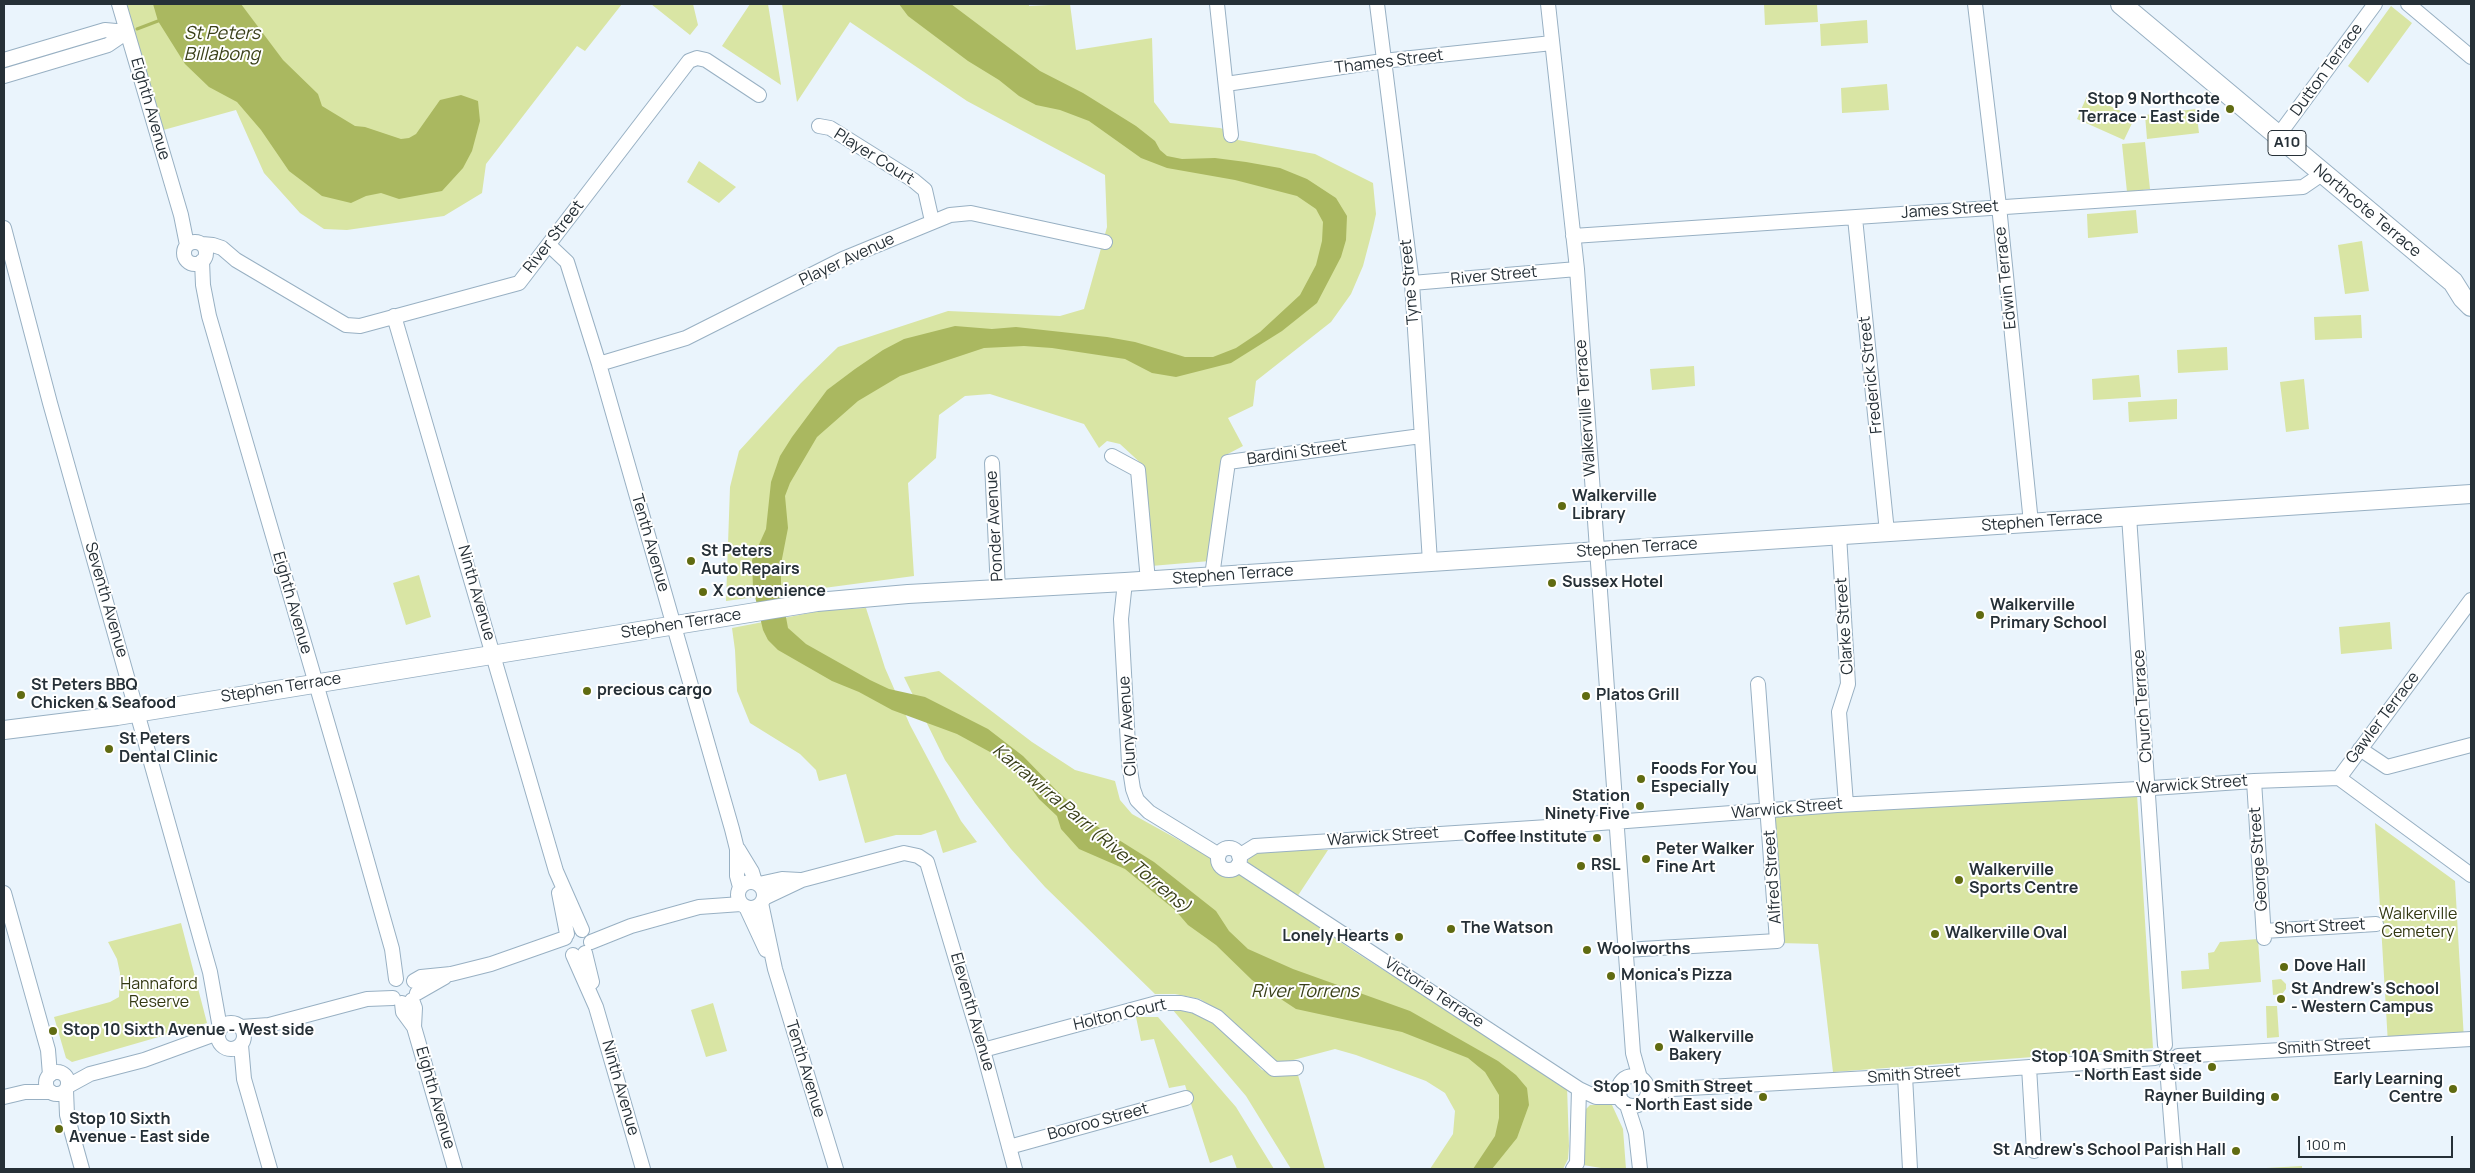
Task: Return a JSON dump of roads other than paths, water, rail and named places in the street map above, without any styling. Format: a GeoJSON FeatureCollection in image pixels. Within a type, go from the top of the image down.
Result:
{"type":"FeatureCollection","features":[{"type":"Feature","properties":{"kind":"highway","name":"Northcote Terrace"},"geometry":{"type":"LineString","coordinates":[[2121,4],[2322,174],[2462,286],[2463,298],[2471,306]]}},
{"type":"Feature","properties":{"kind":"main road","name":"Stephen Terrace"},"geometry":{"type":"LineString","coordinates":[[4,730],[138,712],[817,602],[908,594],[1148,581],[2471,494]]}},
{"type":"Feature","properties":{"kind":"street","name":"Eighth Avenue"},"geometry":{"type":"LineString","coordinates":[[119,4],[181,215],[198,253],[209,316],[392,949],[404,989],[415,1008],[414,1027],[455,1169]]}},
{"type":"Feature","properties":{"kind":"street"},"geometry":{"type":"LineString","coordinates":[[1217,4],[1231,135]]}},
{"type":"Feature","properties":{"kind":"street","name":"Tyne Street"},"geometry":{"type":"LineString","coordinates":[[1377,4],[1412,283],[1430,562]]}},
{"type":"Feature","properties":{"kind":"street","name":"Walkerville Terrace"},"geometry":{"type":"LineString","coordinates":[[1548,4],[1577,269],[1626,950],[1633,1053],[1633,1091],[1640,1169]]}},
{"type":"Feature","properties":{"kind":"street","name":"Edwin Terrace"},"geometry":{"type":"LineString","coordinates":[[1975,4],[1999,206],[2031,522]]}},
{"type":"Feature","properties":{"kind":"street","name":"Dutton Terrace"},"geometry":{"type":"LineString","coordinates":[[2278,136],[2375,4]]}},
{"type":"Feature","properties":{"kind":"street"},"geometry":{"type":"LineString","coordinates":[[2408,4],[2471,56]]}},
{"type":"Feature","properties":{"kind":"street"},"geometry":{"type":"LineString","coordinates":[[4,60],[105,30],[127,32]]}},
{"type":"Feature","properties":{"kind":"street"},"geometry":{"type":"LineString","coordinates":[[4,76],[108,45],[127,32]]}},
{"type":"Feature","properties":{"kind":"street","name":"Thames Street"},"geometry":{"type":"LineString","coordinates":[[1226,84],[1383,61],[1552,43]]}},
{"type":"Feature","properties":{"kind":"street","name":"River Street"},"geometry":{"type":"LineString","coordinates":[[198,253],[236,260],[350,326],[519,283],[689,61],[697,58],[706,60],[759,95]]}},
{"type":"Feature","properties":{"kind":"street","name":"Player Court"},"geometry":{"type":"LineString","coordinates":[[819,126],[830,128],[913,180],[925,190],[932,221]]}},
{"type":"Feature","properties":{"kind":"street","name":"James Street"},"geometry":{"type":"LineString","coordinates":[[1573,236],[2303,187],[2322,174]]}},
{"type":"Feature","properties":{"kind":"street","name":"Player Avenue"},"geometry":{"type":"LineString","coordinates":[[598,364],[686,338],[843,259],[950,215],[972,213],[1105,242]]}},
{"type":"Feature","properties":{"kind":"street","name":"Frederick Street"},"geometry":{"type":"LineString","coordinates":[[1855,218],[1887,532]]}},
{"type":"Feature","properties":{"kind":"street","name":"Seventh Avenue"},"geometry":{"type":"LineString","coordinates":[[4,228],[56,422],[210,972],[221,1039],[244,1079]]}},
{"type":"Feature","properties":{"kind":"street","name":"Tenth Avenue"},"geometry":{"type":"LineString","coordinates":[[549,245],[567,262],[737,849],[760,892],[775,969],[836,1169]]}},
{"type":"Feature","properties":{"kind":"street","name":"River Street"},"geometry":{"type":"LineString","coordinates":[[1412,283],[1577,269]]}},
{"type":"Feature","properties":{"kind":"street","name":"Ninth Avenue"},"geometry":{"type":"LineString","coordinates":[[394,316],[644,1169]]}},
{"type":"Feature","properties":{"kind":"street","name":"Bardini Street"},"geometry":{"type":"LineString","coordinates":[[1212,576],[1228,462],[1421,436]]}},
{"type":"Feature","properties":{"kind":"street"},"geometry":{"type":"LineString","coordinates":[[1112,456],[1138,470],[1148,581]]}},
{"type":"Feature","properties":{"kind":"street","name":"Ponder Avenue"},"geometry":{"type":"LineString","coordinates":[[992,463],[998,590]]}},
{"type":"Feature","properties":{"kind":"street","name":"Church Terrace"},"geometry":{"type":"LineString","coordinates":[[2130,516],[2166,1045]]}},
{"type":"Feature","properties":{"kind":"street","name":"Clarke Street"},"geometry":{"type":"LineString","coordinates":[[1839,535],[1848,684],[1839,712],[1846,804]]}},
{"type":"Feature","properties":{"kind":"street","name":"Cluny Avenue"},"geometry":{"type":"LineString","coordinates":[[1125,582],[1121,619],[1132,789],[1137,800],[1149,812],[1219,855],[1219,863],[1224,868],[1232,869],[1239,861]]}},
{"type":"Feature","properties":{"kind":"street","name":"Gawler Terrace"},"geometry":{"type":"LineString","coordinates":[[2471,600],[2339,778],[2471,875]]}},
{"type":"Feature","properties":{"kind":"street"},"geometry":{"type":"LineString","coordinates":[[1758,684],[1769,811]]}},
{"type":"Feature","properties":{"kind":"street"},"geometry":{"type":"LineString","coordinates":[[2360,749],[2387,768],[2471,745]]}},
{"type":"Feature","properties":{"kind":"street","name":"Warwick Street"},"geometry":{"type":"LineString","coordinates":[[1239,861],[1255,846],[1769,811],[1846,804],[2149,788],[2254,780],[2339,778]]}},
{"type":"Feature","properties":{"kind":"street","name":"George Street"},"geometry":{"type":"LineString","coordinates":[[2254,780],[2264,934]]}},
{"type":"Feature","properties":{"kind":"street","name":"Alfred Street"},"geometry":{"type":"LineString","coordinates":[[1626,950],[1778,941],[1769,811]]}},
{"type":"Feature","properties":{"kind":"street","name":"Tenth Avenue"},"geometry":{"type":"LineString","coordinates":[[737,849],[739,888]]}},
{"type":"Feature","properties":{"kind":"street","name":"Eleventh Avenue"},"geometry":{"type":"LineString","coordinates":[[760,892],[782,879],[802,880],[904,854],[923,858],[927,862],[983,1050],[1015,1169]]}},
{"type":"Feature","properties":{"kind":"street","name":"Victoria Terrace"},"geometry":{"type":"LineString","coordinates":[[1239,861],[1579,1089],[1596,1097],[1633,1091]]}},
{"type":"Feature","properties":{"kind":"street"},"geometry":{"type":"LineString","coordinates":[[241,1034],[404,989],[421,977],[450,974],[515,956],[577,942],[602,929],[631,926],[700,908],[744,906],[754,908],[760,892],[748,882],[700,908]]}},
{"type":"Feature","properties":{"kind":"street"},"geometry":{"type":"LineString","coordinates":[[739,888],[737,897],[744,906]]}},
{"type":"Feature","properties":{"kind":"street"},"geometry":{"type":"LineString","coordinates":[[4,893],[82,1169]]}},
{"type":"Feature","properties":{"kind":"street","name":"Tenth Avenue"},"geometry":{"type":"LineString","coordinates":[[744,906],[775,969]]}},
{"type":"Feature","properties":{"kind":"street","name":"Short Street"},"geometry":{"type":"LineString","coordinates":[[2264,934],[2376,924]]}},
{"type":"Feature","properties":{"kind":"street","name":"Seventh Avenue"},"geometry":{"type":"LineString","coordinates":[[210,972],[241,1034],[244,1079],[270,1169]]}},
{"type":"Feature","properties":{"kind":"street","name":"Holton Court"},"geometry":{"type":"LineString","coordinates":[[983,1050],[1157,1003],[1181,1003],[1195,1006],[1217,1018],[1274,1069],[1296,1068]]}},
{"type":"Feature","properties":{"kind":"street"},"geometry":{"type":"LineString","coordinates":[[221,1039],[228,1023],[241,1034]]}},
{"type":"Feature","properties":{"kind":"street"},"geometry":{"type":"LineString","coordinates":[[4,1097],[221,1039],[237,1048],[241,1034]]}},
{"type":"Feature","properties":{"kind":"street","name":"Smith Street"},"geometry":{"type":"LineString","coordinates":[[2178,1056],[2471,1039]]}},
{"type":"Feature","properties":{"kind":"street"},"geometry":{"type":"LineString","coordinates":[[2166,1045],[2173,1048],[2178,1056],[2173,1066],[2166,1068],[2160,1066],[2155,1058],[2158,1048],[2166,1045]]}},
{"type":"Feature","properties":{"kind":"street","name":"Smith Street"},"geometry":{"type":"LineString","coordinates":[[1633,1091],[1906,1076],[2155,1058]]}},
{"type":"Feature","properties":{"kind":"street"},"geometry":{"type":"LineString","coordinates":[[2029,1067],[2034,1151]]}},
{"type":"Feature","properties":{"kind":"street"},"geometry":{"type":"LineString","coordinates":[[2166,1068],[2175,1169]]}},
{"type":"Feature","properties":{"kind":"street"},"geometry":{"type":"LineString","coordinates":[[1906,1076],[1910,1169]]}},
{"type":"Feature","properties":{"kind":"street"},"geometry":{"type":"LineString","coordinates":[[1573,1169],[1576,1163],[1579,1089]]}},
{"type":"Feature","properties":{"kind":"street","name":"Booroo Street"},"geometry":{"type":"LineString","coordinates":[[1009,1147],[1186,1098]]}},
{"type":"Feature","properties":{"kind":"water","name":"St Peters Billabong"},"geometry":{"type":"Polygon","coordinates":[[[153,4],[241,4],[283,60],[318,94],[322,106],[355,126],[365,127],[401,139],[409,138],[416,134],[440,100],[461,95],[478,101],[480,121],[472,151],[463,168],[442,191],[399,199],[381,193],[366,196],[351,203],[322,196],[289,171],[261,130],[237,102],[209,87],[185,64],[158,21],[153,4]]]}},
{"type":"Feature","properties":{"kind":"water"},"geometry":{"type":"Polygon","coordinates":[[[899,4],[951,4],[1040,71],[1083,93],[1136,126],[1155,141],[1160,150],[1167,156],[1182,159],[1215,158],[1246,162],[1280,168],[1307,179],[1336,198],[1347,216],[1346,240],[1341,257],[1317,303],[1282,331],[1231,363],[1176,377],[1152,373],[1125,359],[1052,348],[1024,346],[984,348],[900,376],[858,401],[817,437],[790,483],[785,496],[788,528],[781,564],[781,590],[788,628],[806,644],[870,680],[889,689],[925,697],[988,729],[1023,756],[1056,790],[1095,825],[1154,862],[1216,911],[1229,931],[1248,949],[1293,969],[1410,1011],[1498,1061],[1516,1075],[1527,1088],[1529,1105],[1517,1138],[1492,1169],[1473,1169],[1495,1136],[1499,1118],[1499,1095],[1485,1072],[1468,1058],[1402,1032],[1296,1009],[1252,980],[1216,945],[1188,925],[1175,910],[1125,869],[1079,849],[1061,829],[1057,816],[1039,799],[1026,781],[990,752],[957,734],[892,710],[859,692],[832,681],[778,650],[768,640],[763,630],[753,588],[752,560],[766,529],[771,482],[780,456],[792,437],[827,390],[855,369],[883,350],[904,339],[955,326],[992,329],[1016,327],[1107,337],[1135,342],[1185,357],[1213,357],[1236,348],[1260,332],[1300,295],[1316,265],[1322,241],[1323,222],[1316,209],[1297,196],[1235,180],[1167,168],[1141,158],[1089,121],[1060,110],[1036,105],[1019,96],[908,16],[899,4]]]}},
{"type":"Feature","properties":{"kind":"waterway"},"geometry":{"type":"LineString","coordinates":[[137,29],[158,21]]}},
{"type":"Feature","properties":{"kind":"place","name":"Stop 9 Northcote Terrace - East side"},"geometry":{"type":"Point","coordinates":[2230,109]}},
{"type":"Feature","properties":{"kind":"place","name":"Walkerville Library"},"geometry":{"type":"Point","coordinates":[1562,506]}},
{"type":"Feature","properties":{"kind":"place","name":"St Peters Auto Repairs"},"geometry":{"type":"Point","coordinates":[691,561]}},
{"type":"Feature","properties":{"kind":"place","name":"Sussex Hotel"},"geometry":{"type":"Point","coordinates":[1552,583]}},
{"type":"Feature","properties":{"kind":"place","name":"X convenience"},"geometry":{"type":"Point","coordinates":[703,592]}},
{"type":"Feature","properties":{"kind":"place","name":"Walkerville Primary School"},"geometry":{"type":"Point","coordinates":[1980,615]}},
{"type":"Feature","properties":{"kind":"place","name":"precious cargo"},"geometry":{"type":"Point","coordinates":[587,691]}},
{"type":"Feature","properties":{"kind":"place","name":"St Peters BBQ Chicken & Seafood"},"geometry":{"type":"Point","coordinates":[21,695]}},
{"type":"Feature","properties":{"kind":"place","name":"Platos Grill"},"geometry":{"type":"Point","coordinates":[1586,696]}},
{"type":"Feature","properties":{"kind":"place","name":"St Peters Dental Clinic"},"geometry":{"type":"Point","coordinates":[109,749]}},
{"type":"Feature","properties":{"kind":"place","name":"Foods For You Especially"},"geometry":{"type":"Point","coordinates":[1641,779]}},
{"type":"Feature","properties":{"kind":"place","name":"Station Ninety Five"},"geometry":{"type":"Point","coordinates":[1640,806]}},
{"type":"Feature","properties":{"kind":"place","name":"Coffee Institute"},"geometry":{"type":"Point","coordinates":[1597,838]}},
{"type":"Feature","properties":{"kind":"place","name":"Peter Walker Fine Art"},"geometry":{"type":"Point","coordinates":[1646,859]}},
{"type":"Feature","properties":{"kind":"place","name":"RSL"},"geometry":{"type":"Point","coordinates":[1581,866]}},
{"type":"Feature","properties":{"kind":"place","name":"Walkerville Sports Centre"},"geometry":{"type":"Point","coordinates":[1959,880]}},
{"type":"Feature","properties":{"kind":"place","name":"The Watson"},"geometry":{"type":"Point","coordinates":[1451,929]}},
{"type":"Feature","properties":{"kind":"place","name":"Walkerville Oval"},"geometry":{"type":"Point","coordinates":[1935,934]}},
{"type":"Feature","properties":{"kind":"place","name":"Lonely Hearts"},"geometry":{"type":"Point","coordinates":[1399,937]}},
{"type":"Feature","properties":{"kind":"place","name":"Woolworths"},"geometry":{"type":"Point","coordinates":[1587,950]}},
{"type":"Feature","properties":{"kind":"place","name":"Dove Hall"},"geometry":{"type":"Point","coordinates":[2284,967]}},
{"type":"Feature","properties":{"kind":"place","name":"Monica's Pizza"},"geometry":{"type":"Point","coordinates":[1611,976]}},
{"type":"Feature","properties":{"kind":"place","name":"St Andrew's School - Western Campus"},"geometry":{"type":"Point","coordinates":[2281,999]}},
{"type":"Feature","properties":{"kind":"place","name":"Stop 10 Sixth Avenue - West side"},"geometry":{"type":"Point","coordinates":[53,1031]}},
{"type":"Feature","properties":{"kind":"place","name":"Walkerville Bakery"},"geometry":{"type":"Point","coordinates":[1659,1047]}},
{"type":"Feature","properties":{"kind":"place","name":"Stop 10A Smith Street - North East side"},"geometry":{"type":"Point","coordinates":[2212,1067]}},
{"type":"Feature","properties":{"kind":"place","name":"Early Learning Centre"},"geometry":{"type":"Point","coordinates":[2453,1089]}},
{"type":"Feature","properties":{"kind":"place","name":"Stop 10 Smith Street - North East side"},"geometry":{"type":"Point","coordinates":[1763,1097]}},
{"type":"Feature","properties":{"kind":"place","name":"Rayner Building"},"geometry":{"type":"Point","coordinates":[2275,1097]}},
{"type":"Feature","properties":{"kind":"place","name":"Stop 10 Sixth Avenue - East side"},"geometry":{"type":"Point","coordinates":[59,1129]}},
{"type":"Feature","properties":{"kind":"place","name":"St Andrew's School Parish Hall"},"geometry":{"type":"Point","coordinates":[2236,1151]}},
{"type":"Feature","properties":{"kind":"water label","name":"Karrawirra Parri (River Torrens)"},"geometry":{"type":"Point","coordinates":[1091,829]}},
{"type":"Feature","properties":{"kind":"water label","name":"River Torrens"},"geometry":{"type":"Point","coordinates":[1305,992]}},
{"type":"Feature","properties":{"kind":"park label","name":"Walkerville Cemetery"},"geometry":{"type":"Point","coordinates":[2418,924]}},
{"type":"Feature","properties":{"kind":"park label","name":"Hannaford Reserve"},"geometry":{"type":"Point","coordinates":[159,994]}}]}
